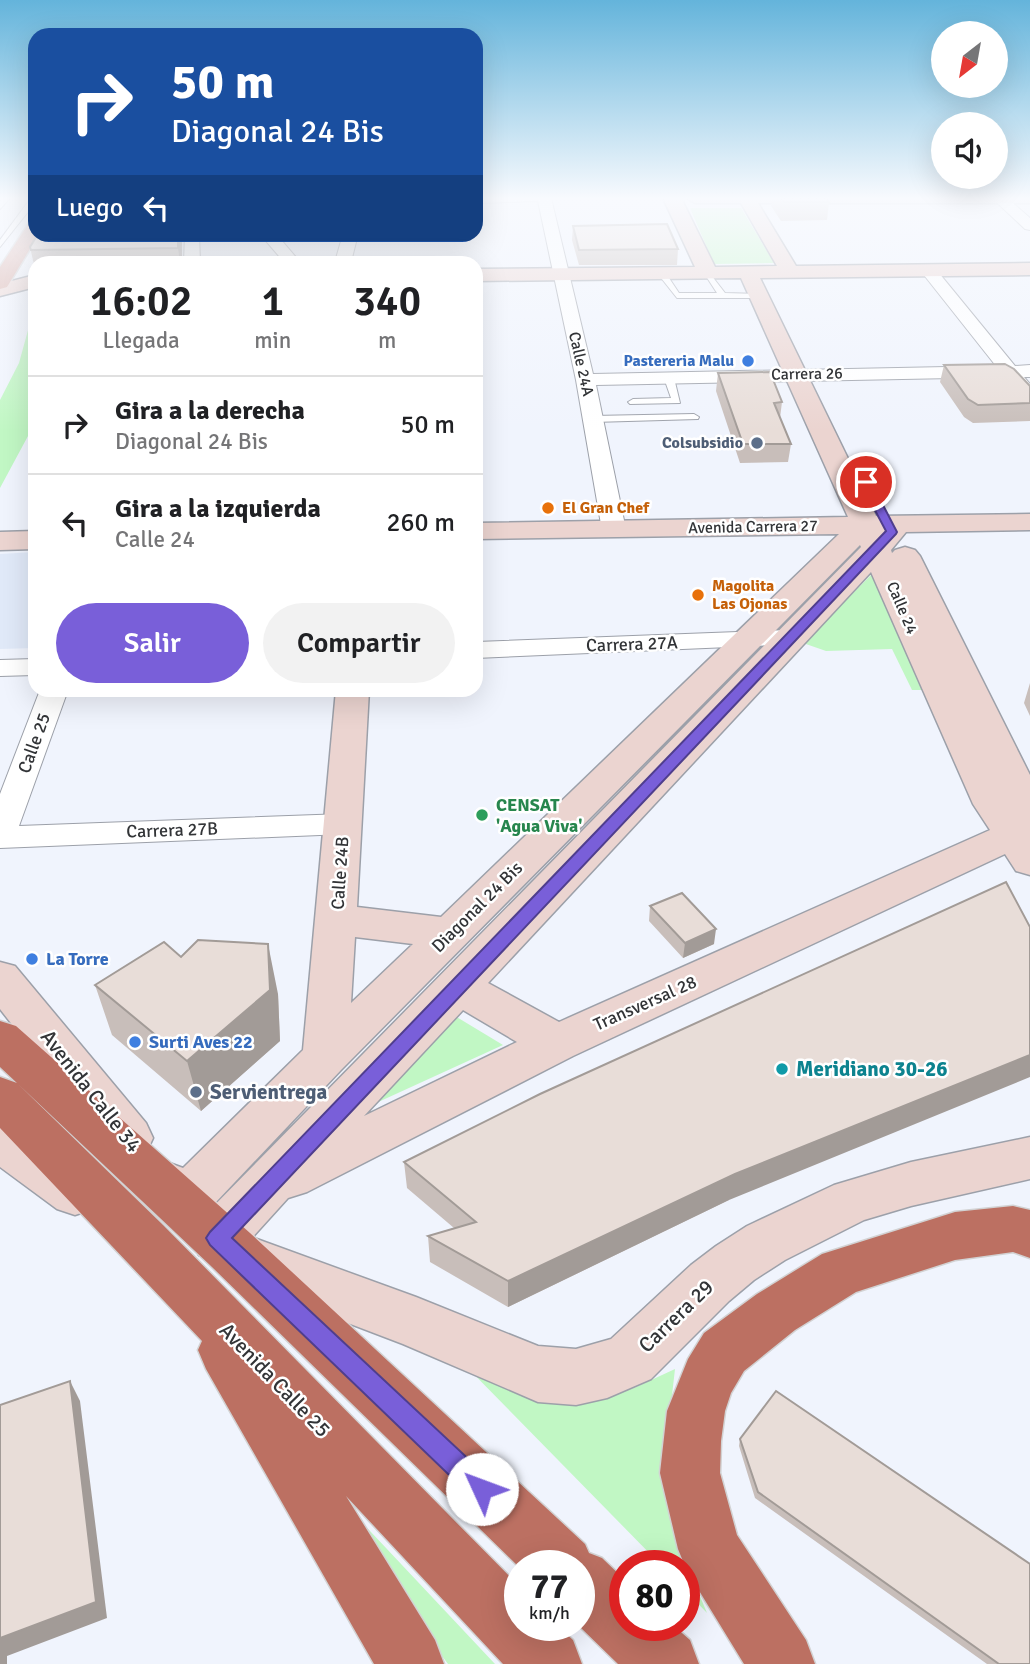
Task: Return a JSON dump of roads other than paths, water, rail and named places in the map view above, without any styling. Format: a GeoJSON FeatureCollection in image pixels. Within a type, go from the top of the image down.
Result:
{"type":"FeatureCollection","features":[{"type":"Feature","properties":{"kind":"highway"},"geometry":{"type":"LineString","coordinates":[[0,1039],[181,1204],[546,1550]]}},
{"type":"Feature","properties":{"kind":"highway","name":"Avenida Calle 25"},"geometry":{"type":"LineString","coordinates":[[0,1097],[144,1242],[549,1664]]}},
{"type":"Feature","properties":{"kind":"highway"},"geometry":{"type":"LineString","coordinates":[[782,1664],[709,1549],[690,1473],[695,1411],[708,1378],[724,1352],[776,1312],[841,1272],[955,1236],[1013,1229],[1030,1234]]}},
{"type":"Feature","properties":{"kind":"highway"},"geometry":{"type":"LineString","coordinates":[[195,1297],[411,1664]]}},
{"type":"Feature","properties":{"kind":"highway"},"geometry":{"type":"LineString","coordinates":[[595,1596],[609,1610]]}},
{"type":"Feature","properties":{"kind":"highway"},"geometry":{"type":"LineString","coordinates":[[642,1641],[666,1664]]}},
{"type":"Feature","properties":{"kind":"street","name":"Calle 24A"},"geometry":{"type":"LineString","coordinates":[[560,276],[585,380],[614,530]]}},
{"type":"Feature","properties":{"kind":"street"},"geometry":{"type":"LineString","coordinates":[[572,276],[714,286],[745,276]]}},
{"type":"Feature","properties":{"kind":"street"},"geometry":{"type":"LineString","coordinates":[[709,276],[714,286]]}},
{"type":"Feature","properties":{"kind":"street","name":"Calle 24"},"geometry":{"type":"LineString","coordinates":[[757,276],[760,296],[806,374]]}},
{"type":"Feature","properties":{"kind":"street","name":"Calle 24"},"geometry":{"type":"LineString","coordinates":[[758,276],[880,532],[992,804],[1025,834]]}},
{"type":"Feature","properties":{"kind":"street"},"geometry":{"type":"LineString","coordinates":[[933,276],[1030,396]]}},
{"type":"Feature","properties":{"kind":"street"},"geometry":{"type":"LineString","coordinates":[[0,290],[28,283]]}},
{"type":"Feature","properties":{"kind":"street","name":"Carrera 26"},"geometry":{"type":"LineString","coordinates":[[585,380],[1030,371]]}},
{"type":"Feature","properties":{"kind":"street","name":"Avenida Carrera 27"},"geometry":{"type":"LineString","coordinates":[[483,531],[880,532],[1030,522]]}},
{"type":"Feature","properties":{"kind":"street"},"geometry":{"type":"LineString","coordinates":[[228,1248],[265,1188],[789,638],[880,532]]}},
{"type":"Feature","properties":{"kind":"street","name":"Diagonal 24 Bis"},"geometry":{"type":"LineString","coordinates":[[181,1204],[325,1057],[746,640],[880,532]]}},
{"type":"Feature","properties":{"kind":"street"},"geometry":{"type":"LineString","coordinates":[[0,541],[28,540]]}},
{"type":"Feature","properties":{"kind":"street","name":"Carrera 27A"},"geometry":{"type":"LineString","coordinates":[[483,650],[789,638]]}},
{"type":"Feature","properties":{"kind":"street"},"geometry":{"type":"LineString","coordinates":[[0,668],[28,667]]}},
{"type":"Feature","properties":{"kind":"street","name":"Calle 25"},"geometry":{"type":"LineString","coordinates":[[0,836],[51,697]]}},
{"type":"Feature","properties":{"kind":"street","name":"Calle 24B"},"geometry":{"type":"LineString","coordinates":[[325,1057],[352,697]]}},
{"type":"Feature","properties":{"kind":"street","name":"Carrera 27B"},"geometry":{"type":"LineString","coordinates":[[0,836],[344,824]]}},
{"type":"Feature","properties":{"kind":"street","name":"Transversal 28"},"geometry":{"type":"LineString","coordinates":[[265,1188],[557,1043],[1025,834]]}},
{"type":"Feature","properties":{"kind":"street"},"geometry":{"type":"LineString","coordinates":[[337,920],[451,933]]}},
{"type":"Feature","properties":{"kind":"street","name":"Avenida Calle 34"},"geometry":{"type":"LineString","coordinates":[[0,978],[54,1042],[181,1204]]}},
{"type":"Feature","properties":{"kind":"street"},"geometry":{"type":"LineString","coordinates":[[458,986],[557,1043]]}},
{"type":"Feature","properties":{"kind":"street"},"geometry":{"type":"LineString","coordinates":[[0,1139],[144,1242]]}},
{"type":"Feature","properties":{"kind":"street","name":"Carrera 29"},"geometry":{"type":"LineString","coordinates":[[228,1248],[538,1374],[576,1377],[607,1370],[631,1359],[710,1283],[765,1243],[852,1201],[911,1184],[1030,1158]]}},
{"type":"Feature","properties":{"kind":"street"},"geometry":{"type":"LineString","coordinates":[[911,1184],[943,1178],[990,1177],[1030,1183]]}},
{"type":"Feature","properties":{"kind":"lane"},"geometry":{"type":"LineString","coordinates":[[667,281],[686,288]]}},
{"type":"Feature","properties":{"kind":"lane"},"geometry":{"type":"LineString","coordinates":[[714,286],[760,296]]}},
{"type":"Feature","properties":{"kind":"lane"},"geometry":{"type":"LineString","coordinates":[[633,402],[677,401],[668,378]]}},
{"type":"Feature","properties":{"kind":"lane"},"geometry":{"type":"LineString","coordinates":[[593,419],[694,417]]}},
{"type":"Feature","properties":{"kind":"place","name":"Pastereria Malu"},"geometry":{"type":"Point","coordinates":[748,361]}},
{"type":"Feature","properties":{"kind":"place","name":"Colsubsidio"},"geometry":{"type":"Point","coordinates":[757,443]}},
{"type":"Feature","properties":{"kind":"place","name":"El Gran Chef"},"geometry":{"type":"Point","coordinates":[548,508]}},
{"type":"Feature","properties":{"kind":"place","name":"Magolita Las Ojonas"},"geometry":{"type":"Point","coordinates":[698,595]}},
{"type":"Feature","properties":{"kind":"place","name":"CENSAT 'Agua Viva'"},"geometry":{"type":"Point","coordinates":[482,815]}},
{"type":"Feature","properties":{"kind":"place","name":"La Torre"},"geometry":{"type":"Point","coordinates":[32,959]}},
{"type":"Feature","properties":{"kind":"place","name":"Surti Aves 22"},"geometry":{"type":"Point","coordinates":[135,1042]}},
{"type":"Feature","properties":{"kind":"place","name":"Meridiano 30-26"},"geometry":{"type":"Point","coordinates":[782,1069]}},
{"type":"Feature","properties":{"kind":"place","name":"Servientrega"},"geometry":{"type":"Point","coordinates":[196,1092]}}]}
